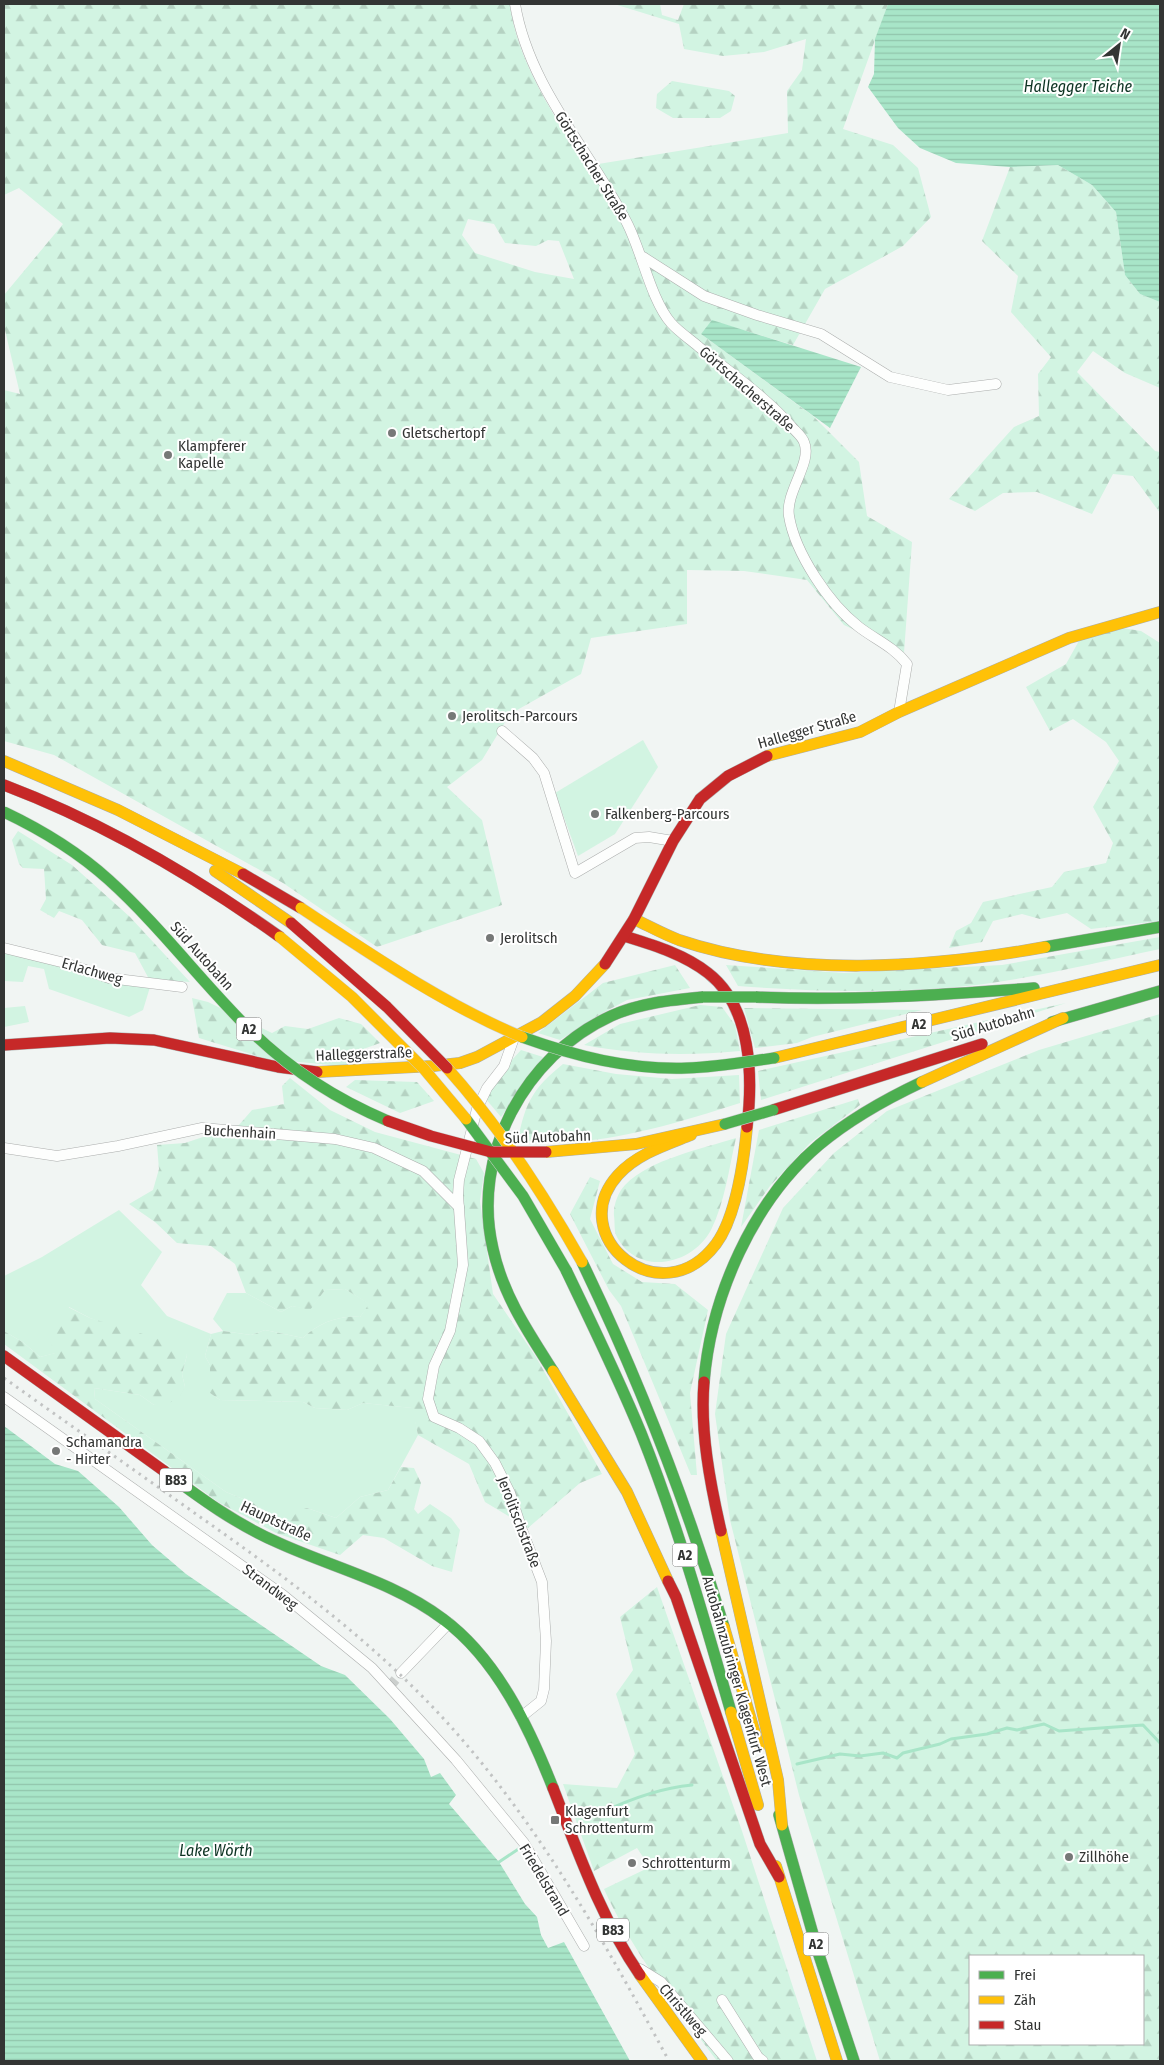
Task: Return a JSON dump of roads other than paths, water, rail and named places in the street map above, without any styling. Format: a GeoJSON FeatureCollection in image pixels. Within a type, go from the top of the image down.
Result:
{"type":"FeatureCollection","features":[{"type":"Feature","properties":{"kind":"main road","name":"Hallegger Straße"},"geometry":{"type":"LineString","coordinates":[[514,1038],[542,1022],[574,996],[605,964],[634,919],[673,841],[700,799],[728,776],[744,766],[771,754],[804,745],[838,739],[860,732],[899,712],[1069,638],[1160,612]]}},
{"type":"Feature","properties":{"kind":"main road","name":"Süd Autobahn"},"geometry":{"type":"LineString","coordinates":[[4,762],[109,805],[252,879],[463,1011],[532,1043],[571,1055],[612,1063],[672,1068],[722,1065],[774,1058],[1160,964]]}},
{"type":"Feature","properties":{"kind":"main road","name":"Autobahnzubringer Klagenfurt West"},"geometry":{"type":"LineString","coordinates":[[4,785],[53,804],[176,866],[213,889],[280,937],[352,997],[424,1068],[480,1136],[523,1196],[566,1270],[616,1373],[649,1456],[686,1559],[779,1877],[836,2061]]}},
{"type":"Feature","properties":{"kind":"main road","name":"Süd Autobahn"},"geometry":{"type":"LineString","coordinates":[[4,812],[51,837],[109,880],[136,906],[254,1034],[304,1076],[331,1093],[396,1124],[435,1138],[500,1154],[597,1151],[691,1135],[1063,1018],[1160,991]]}},
{"type":"Feature","properties":{"kind":"main road","name":"Autobahnzubringer Klagenfurt West"},"geometry":{"type":"LineString","coordinates":[[172,836],[197,860],[291,923],[365,985],[442,1061],[506,1142],[548,1201],[582,1262],[648,1407],[683,1500],[723,1624],[818,1952],[854,2061]]}},
{"type":"Feature","properties":{"kind":"main road"},"geometry":{"type":"LineString","coordinates":[[634,919],[681,941],[737,955],[794,961],[848,963],[957,960],[1160,928]]}},
{"type":"Feature","properties":{"kind":"main road"},"geometry":{"type":"LineString","coordinates":[[624,936],[670,951],[691,961],[721,985],[731,997],[743,1029],[749,1081],[747,1135],[743,1157],[731,1211],[716,1244],[690,1268],[678,1272],[652,1274],[634,1268],[619,1258],[608,1242],[602,1217],[604,1200],[611,1184],[637,1159],[691,1135]]}},
{"type":"Feature","properties":{"kind":"main road"},"geometry":{"type":"LineString","coordinates":[[779,1877],[760,1844],[676,1597],[627,1492],[514,1309],[500,1278],[489,1229],[488,1212],[489,1183],[496,1147],[512,1110],[535,1074],[578,1035],[620,1012],[647,1004],[703,997],[826,1000],[983,993],[1010,988],[1064,988]]}},
{"type":"Feature","properties":{"kind":"main road"},"geometry":{"type":"LineString","coordinates":[[782,1825],[778,1780],[740,1619],[707,1461],[705,1377],[710,1343],[722,1294],[764,1208],[777,1190],[831,1136],[863,1113],[890,1097],[947,1068],[1016,1042],[1063,1018]]}},
{"type":"Feature","properties":{"kind":"main road","name":"Halleggerstraße"},"geometry":{"type":"LineString","coordinates":[[4,1045],[136,1038],[176,1043],[278,1067],[318,1072],[460,1062],[477,1057],[514,1038]]}},
{"type":"Feature","properties":{"kind":"main road","name":"Hauptstraße"},"geometry":{"type":"LineString","coordinates":[[4,1356],[234,1519],[267,1537],[390,1585],[418,1600],[449,1624],[491,1668],[521,1717]]}},
{"type":"Feature","properties":{"kind":"main road","name":"B83"},"geometry":{"type":"LineString","coordinates":[[521,1717],[614,1933],[633,1965],[702,2061]]}},
{"type":"Feature","properties":{"kind":"street","name":"Görtschacher Straße"},"geometry":{"type":"LineString","coordinates":[[515,4],[520,29],[534,64],[555,107],[627,222],[643,258],[653,291],[673,325]]}},
{"type":"Feature","properties":{"kind":"street"},"geometry":{"type":"LineString","coordinates":[[643,258],[704,296],[821,334],[890,377],[948,390],[996,384]]}},
{"type":"Feature","properties":{"kind":"street","name":"Görtschacherstraße"},"geometry":{"type":"LineString","coordinates":[[673,325],[783,417],[804,442],[805,454],[802,467],[790,497],[788,509],[795,537],[820,584],[840,610],[859,627],[900,655],[907,664],[899,712]]}},
{"type":"Feature","properties":{"kind":"street"},"geometry":{"type":"LineString","coordinates":[[502,731],[533,758],[544,773],[575,873],[635,838],[650,837],[673,841]]}},
{"type":"Feature","properties":{"kind":"street","name":"Erlachweg"},"geometry":{"type":"LineString","coordinates":[[4,948],[65,963],[109,978],[182,987]]}},
{"type":"Feature","properties":{"kind":"street","name":"Jerolitschstraße"},"geometry":{"type":"LineString","coordinates":[[514,1038],[504,1066],[487,1088],[477,1109],[459,1180],[463,1265],[450,1331],[434,1366],[428,1399],[434,1417],[460,1428],[479,1441],[495,1464],[510,1493],[542,1582],[546,1641],[544,1689],[541,1701],[521,1717]]}},
{"type":"Feature","properties":{"kind":"street","name":"Buchenhain"},"geometry":{"type":"LineString","coordinates":[[4,1148],[42,1155],[65,1155],[202,1128],[335,1139],[374,1148],[423,1171],[459,1207]]}},
{"type":"Feature","properties":{"kind":"street","name":"Strandweg"},"geometry":{"type":"LineString","coordinates":[[4,1397],[283,1595],[372,1668],[456,1760],[502,1816]]}},
{"type":"Feature","properties":{"kind":"street"},"geometry":{"type":"LineString","coordinates":[[401,1674],[449,1624]]}},
{"type":"Feature","properties":{"kind":"street","name":"Friedelstrand"},"geometry":{"type":"LineString","coordinates":[[502,1816],[524,1843],[584,1946]]}},
{"type":"Feature","properties":{"kind":"street","name":"Christlweg"},"geometry":{"type":"LineString","coordinates":[[633,1965],[660,1982],[728,2061]]}},
{"type":"Feature","properties":{"kind":"street"},"geometry":{"type":"LineString","coordinates":[[722,2000],[758,2057],[763,2061]]}},
{"type":"Feature","properties":{"kind":"water","name":"Hallegger Teiche"},"geometry":{"type":"Polygon","coordinates":[[[888,4],[1160,4],[1160,302],[1140,294],[1125,275],[1116,212],[1092,185],[1058,165],[1010,167],[956,163],[920,148],[898,128],[868,87],[874,74],[875,39],[888,4]]]}},
{"type":"Feature","properties":{"kind":"water"},"geometry":{"type":"Polygon","coordinates":[[[712,320],[861,367],[830,428],[701,334],[712,320]]]}},
{"type":"Feature","properties":{"kind":"water","name":"Lake Wörth"},"geometry":{"type":"Polygon","coordinates":[[[4,1426],[55,1464],[78,1471],[119,1507],[152,1545],[186,1574],[321,1666],[345,1675],[390,1719],[424,1759],[431,1777],[440,1773],[456,1795],[449,1804],[499,1862],[525,1904],[537,1917],[541,1935],[548,1948],[564,1942],[630,2061],[4,2061],[4,1426]]]}},
{"type":"Feature","properties":{"kind":"waterway"},"geometry":{"type":"LineString","coordinates":[[797,1764],[840,1754],[860,1756],[883,1753],[897,1758],[903,1753],[940,1744],[951,1739],[987,1734],[1007,1728],[1017,1730],[1044,1724],[1059,1731],[1143,1725],[1160,1743]]}},
{"type":"Feature","properties":{"kind":"waterway"},"geometry":{"type":"LineString","coordinates":[[601,1813],[645,1795],[692,1785]]}},
{"type":"Feature","properties":{"kind":"waterway"},"geometry":{"type":"LineString","coordinates":[[499,1862],[520,1848]]}},
{"type":"Feature","properties":{"kind":"tunnel"},"geometry":{"type":"LineString","coordinates":[[389,1687],[401,1673]]}},
{"type":"Feature","properties":{"kind":"railway"},"geometry":{"type":"LineString","coordinates":[[4,1378],[236,1542],[301,1591],[364,1642],[424,1698],[484,1766],[543,1846],[596,1930],[669,2061]]}},
{"type":"Feature","properties":{"kind":"place","name":"Gletschertopf"},"geometry":{"type":"Point","coordinates":[392,433]}},
{"type":"Feature","properties":{"kind":"place","name":"Klampferer Kapelle"},"geometry":{"type":"Point","coordinates":[168,455]}},
{"type":"Feature","properties":{"kind":"place","name":"Jerolitsch-Parcours"},"geometry":{"type":"Point","coordinates":[452,716]}},
{"type":"Feature","properties":{"kind":"place","name":"Falkenberg-Parcours"},"geometry":{"type":"Point","coordinates":[595,814]}},
{"type":"Feature","properties":{"kind":"place","name":"Jerolitsch"},"geometry":{"type":"Point","coordinates":[490,938]}},
{"type":"Feature","properties":{"kind":"place","name":"Schamandra - Hirter"},"geometry":{"type":"Point","coordinates":[56,1451]}},
{"type":"Feature","properties":{"kind":"place","name":"Klagenfurt Schrottenturm"},"geometry":{"type":"Point","coordinates":[555,1820]}},
{"type":"Feature","properties":{"kind":"place","name":"Zillhöhe"},"geometry":{"type":"Point","coordinates":[1069,1857]}},
{"type":"Feature","properties":{"kind":"place","name":"Schrottenturm"},"geometry":{"type":"Point","coordinates":[632,1863]}}]}
